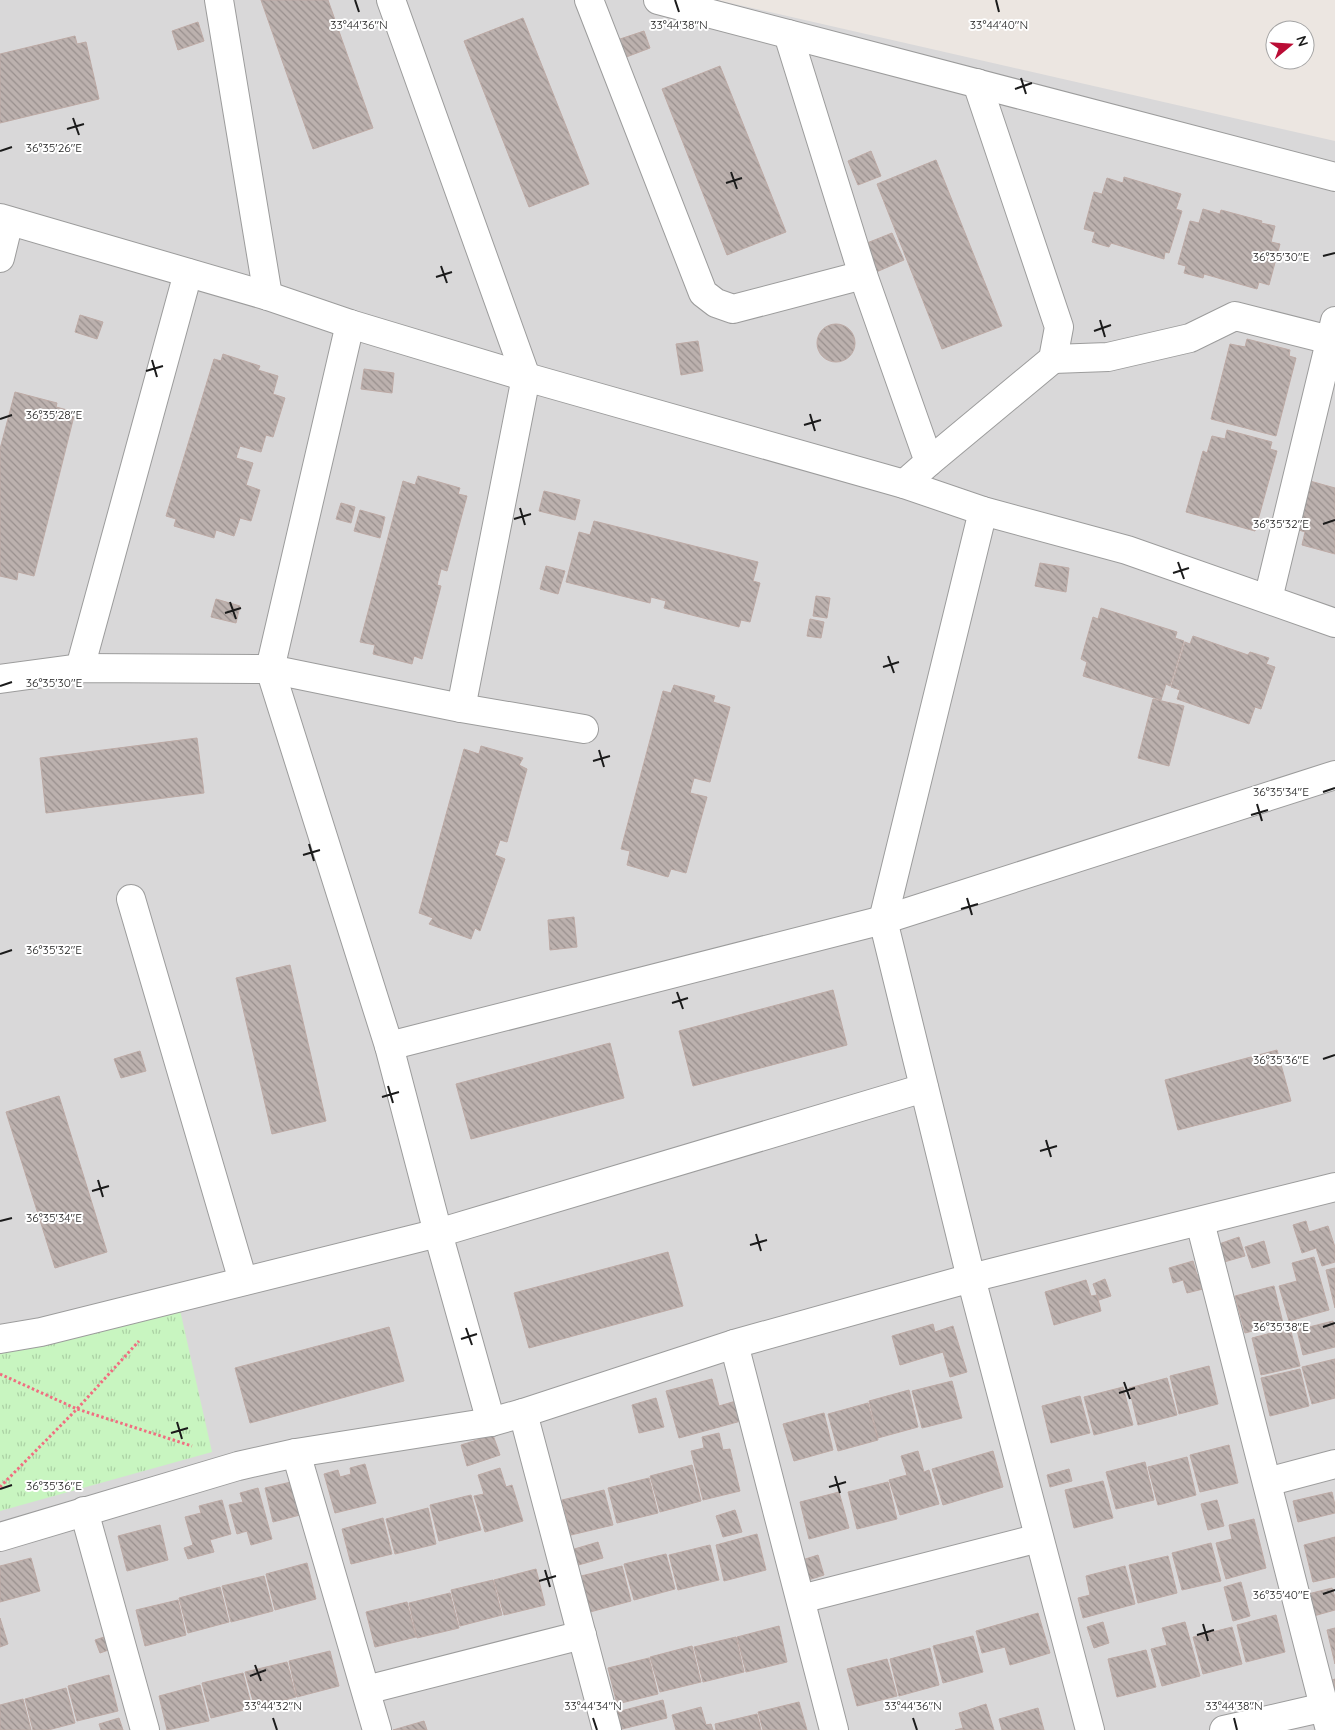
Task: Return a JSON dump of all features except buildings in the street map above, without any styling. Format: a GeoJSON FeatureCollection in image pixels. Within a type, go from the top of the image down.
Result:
{"type":"FeatureCollection","features":[{"type":"Feature","properties":{"kind":"street"},"geometry":{"type":"LineString","coordinates":[[219,0],[268,296]]}},
{"type":"Feature","properties":{"kind":"street"},"geometry":{"type":"LineString","coordinates":[[391,0],[526,377],[461,708]]}},
{"type":"Feature","properties":{"kind":"street"},"geometry":{"type":"LineString","coordinates":[[590,0],[702,293],[716,304],[733,309],[863,274]]}},
{"type":"Feature","properties":{"kind":"street"},"geometry":{"type":"LineString","coordinates":[[658,0],[1335,177]]}},
{"type":"Feature","properties":{"kind":"street"},"geometry":{"type":"LineString","coordinates":[[788,34],[863,274],[929,462]]}},
{"type":"Feature","properties":{"kind":"street"},"geometry":{"type":"LineString","coordinates":[[977,83],[1059,328],[1053,359]]}},
{"type":"Feature","properties":{"kind":"street"},"geometry":{"type":"LineString","coordinates":[[0,258],[5,219],[268,296],[350,324],[526,377],[904,484],[983,511],[1127,550],[1335,623]]}},
{"type":"Feature","properties":{"kind":"street"},"geometry":{"type":"LineString","coordinates":[[80,668],[188,273]]}},
{"type":"Feature","properties":{"kind":"street"},"geometry":{"type":"LineString","coordinates":[[904,484],[1053,359],[1108,357],[1190,338],[1235,316],[1333,331],[1268,599]]}},
{"type":"Feature","properties":{"kind":"street"},"geometry":{"type":"LineString","coordinates":[[350,324],[270,669],[389,1046],[491,1422]]}},
{"type":"Feature","properties":{"kind":"street"},"geometry":{"type":"LineString","coordinates":[[983,511],[883,920],[971,1278],[1090,1730]]}},
{"type":"Feature","properties":{"kind":"street"},"geometry":{"type":"LineString","coordinates":[[0,679],[80,668],[270,669],[461,708],[584,729]]}},
{"type":"Feature","properties":{"kind":"street"},"geometry":{"type":"LineString","coordinates":[[389,1046],[883,920],[1335,775]]}},
{"type":"Feature","properties":{"kind":"street"},"geometry":{"type":"LineString","coordinates":[[132,899],[243,1281]]}},
{"type":"Feature","properties":{"kind":"street"},"geometry":{"type":"LineString","coordinates":[[0,1339],[41,1332],[438,1232],[924,1088]]}},
{"type":"Feature","properties":{"kind":"street"},"geometry":{"type":"LineString","coordinates":[[0,1537],[238,1466],[296,1453],[491,1422],[734,1344],[971,1278],[1335,1187]]}},
{"type":"Feature","properties":{"kind":"street"},"geometry":{"type":"LineString","coordinates":[[1200,1222],[1328,1719],[1224,1730]]}},
{"type":"Feature","properties":{"kind":"street"},"geometry":{"type":"LineString","coordinates":[[734,1344],[834,1730]]}},
{"type":"Feature","properties":{"kind":"street"},"geometry":{"type":"LineString","coordinates":[[523,1413],[606,1730]]}},
{"type":"Feature","properties":{"kind":"street"},"geometry":{"type":"LineString","coordinates":[[296,1453],[377,1730]]}},
{"type":"Feature","properties":{"kind":"street"},"geometry":{"type":"LineString","coordinates":[[1267,1482],[1335,1464]]}},
{"type":"Feature","properties":{"kind":"street"},"geometry":{"type":"LineString","coordinates":[[84,1511],[145,1730]]}},
{"type":"Feature","properties":{"kind":"street"},"geometry":{"type":"LineString","coordinates":[[801,1599],[1039,1538]]}},
{"type":"Feature","properties":{"kind":"street"},"geometry":{"type":"LineString","coordinates":[[366,1690],[582,1635]]}},
{"type":"Feature","properties":{"kind":"path"},"geometry":{"type":"LineString","coordinates":[[0,1488],[77,1409],[140,1340]]}},
{"type":"Feature","properties":{"kind":"path"},"geometry":{"type":"LineString","coordinates":[[0,1374],[77,1409],[194,1447]]}},
{"type":"Feature","properties":{"kind":"shaded area"},"geometry":{"type":"Polygon","coordinates":[[[0,0],[717,0],[1335,141],[1335,1730],[0,1730],[0,0]]]}},
{"type":"Feature","properties":{"kind":"green space"},"geometry":{"type":"Polygon","coordinates":[[[180,1310],[212,1452],[0,1511],[0,1347],[180,1310]]]}}]}
